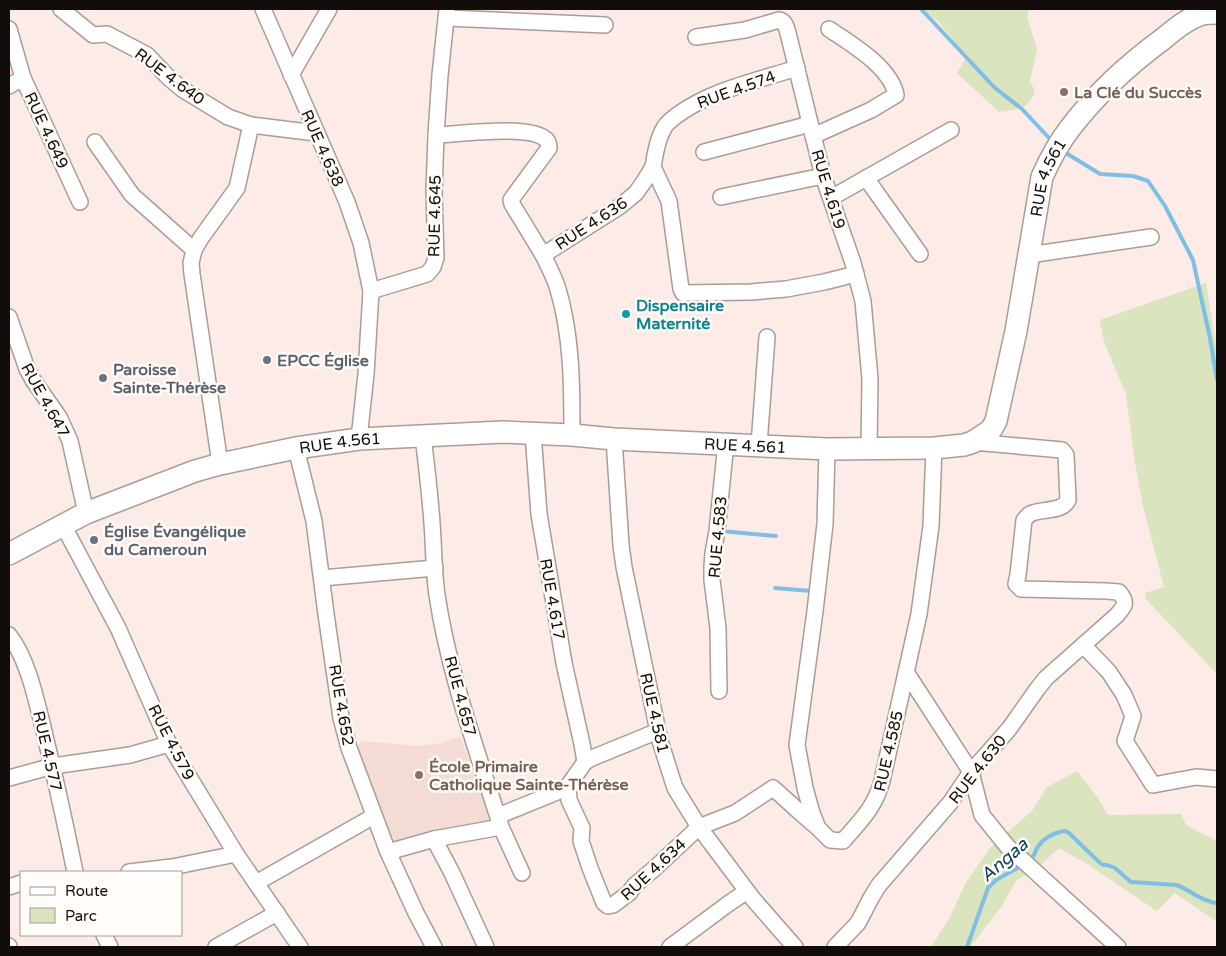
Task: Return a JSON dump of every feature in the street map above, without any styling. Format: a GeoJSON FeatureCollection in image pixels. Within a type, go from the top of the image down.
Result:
{"type":"FeatureCollection","features":[{"type":"Feature","properties":{"kind":"main road","name":"RUE 4.561"},"geometry":{"type":"LineString","coordinates":[[9,554],[86,513],[159,484],[220,464],[296,448],[359,439],[503,432],[827,449],[934,448],[964,445],[973,442],[991,430],[996,421],[1016,331],[1042,176],[1050,158],[1071,127],[1107,86],[1139,56],[1181,26],[1210,12]]}},
{"type":"Feature","properties":{"kind":"street","name":"RUE 4.640"},"geometry":{"type":"LineString","coordinates":[[61,9],[93,35],[107,34],[146,55],[182,89],[228,117],[251,125],[316,133]]}},
{"type":"Feature","properties":{"kind":"street","name":"RUE 4.638"},"geometry":{"type":"LineString","coordinates":[[263,9],[347,202],[361,243],[371,290]]}},
{"type":"Feature","properties":{"kind":"street"},"geometry":{"type":"LineString","coordinates":[[291,75],[329,9]]}},
{"type":"Feature","properties":{"kind":"street"},"geometry":{"type":"LineString","coordinates":[[447,13],[605,25]]}},
{"type":"Feature","properties":{"kind":"street","name":"RUE 4.645"},"geometry":{"type":"LineString","coordinates":[[371,290],[427,274],[433,267],[436,258],[434,192],[436,135],[447,13]]}},
{"type":"Feature","properties":{"kind":"street","name":"RUE 4.619"},"geometry":{"type":"LineString","coordinates":[[696,37],[745,30],[778,20],[784,22],[823,176],[856,274],[863,301],[870,379],[870,448]]}},
{"type":"Feature","properties":{"kind":"street","name":"RUE 4.649"},"geometry":{"type":"LineString","coordinates":[[9,29],[23,78],[80,202]]}},
{"type":"Feature","properties":{"kind":"street"},"geometry":{"type":"LineString","coordinates":[[704,152],[812,130],[871,110],[896,94],[895,89],[878,65],[866,54],[829,29]]}},
{"type":"Feature","properties":{"kind":"street","name":"RUE 4.574"},"geometry":{"type":"LineString","coordinates":[[652,167],[663,128],[687,108],[719,92],[797,68]]}},
{"type":"Feature","properties":{"kind":"street"},"geometry":{"type":"LineString","coordinates":[[9,86],[23,78]]}},
{"type":"Feature","properties":{"kind":"street"},"geometry":{"type":"LineString","coordinates":[[220,464],[191,262],[194,250],[201,238],[237,188],[251,125]]}},
{"type":"Feature","properties":{"kind":"street"},"geometry":{"type":"LineString","coordinates":[[831,198],[951,130]]}},
{"type":"Feature","properties":{"kind":"street"},"geometry":{"type":"LineString","coordinates":[[436,135],[519,131],[532,133],[549,142],[549,148],[511,200],[543,254]]}},
{"type":"Feature","properties":{"kind":"street"},"geometry":{"type":"LineString","coordinates":[[95,142],[132,196],[194,250]]}},
{"type":"Feature","properties":{"kind":"street"},"geometry":{"type":"LineString","coordinates":[[652,167],[669,201],[680,289],[683,293],[751,292],[786,289],[856,274]]}},
{"type":"Feature","properties":{"kind":"street","name":"RUE 4.636"},"geometry":{"type":"LineString","coordinates":[[572,435],[571,382],[566,321],[557,285],[543,254],[618,208],[636,193],[652,167]]}},
{"type":"Feature","properties":{"kind":"street"},"geometry":{"type":"LineString","coordinates":[[721,197],[823,176]]}},
{"type":"Feature","properties":{"kind":"street"},"geometry":{"type":"LineString","coordinates":[[866,178],[920,254]]}},
{"type":"Feature","properties":{"kind":"street"},"geometry":{"type":"LineString","coordinates":[[1029,255],[1151,237]]}},
{"type":"Feature","properties":{"kind":"street"},"geometry":{"type":"LineString","coordinates":[[359,439],[366,374],[371,290]]}},
{"type":"Feature","properties":{"kind":"street","name":"RUE 4.647"},"geometry":{"type":"LineString","coordinates":[[9,317],[27,369],[59,417],[70,441],[86,513]]}},
{"type":"Feature","properties":{"kind":"street"},"geometry":{"type":"LineString","coordinates":[[759,445],[767,337]]}},
{"type":"Feature","properties":{"kind":"street","name":"RUE 4.617"},"geometry":{"type":"LineString","coordinates":[[533,433],[539,514],[564,662],[585,762]]}},
{"type":"Feature","properties":{"kind":"street","name":"RUE 4.657"},"geometry":{"type":"LineString","coordinates":[[423,436],[438,595],[447,643],[473,741],[499,821],[522,874]]}},
{"type":"Feature","properties":{"kind":"street","name":"RUE 4.581"},"geometry":{"type":"LineString","coordinates":[[614,439],[624,567],[660,741],[675,788],[700,827],[747,891],[795,947]]}},
{"type":"Feature","properties":{"kind":"street","name":"RUE 4.630"},"geometry":{"type":"LineString","coordinates":[[835,947],[858,923],[879,884],[950,803],[971,772],[1009,729],[1046,678],[1124,608],[1124,597],[1119,592],[1021,589],[1016,584],[1024,520],[1031,513],[1062,507],[1068,500],[1066,455],[1062,450],[973,442]]}},
{"type":"Feature","properties":{"kind":"street","name":"RUE 4.583"},"geometry":{"type":"LineString","coordinates":[[719,691],[718,628],[712,567],[726,443]]}},
{"type":"Feature","properties":{"kind":"street","name":"RUE 4.652"},"geometry":{"type":"LineString","coordinates":[[296,448],[314,521],[342,718],[349,748],[388,852],[434,947]]}},
{"type":"Feature","properties":{"kind":"street","name":"RUE 4.585"},"geometry":{"type":"LineString","coordinates":[[818,828],[830,840],[843,841],[871,810],[878,795],[919,614],[931,526],[934,448]]}},
{"type":"Feature","properties":{"kind":"street"},"geometry":{"type":"LineString","coordinates":[[818,828],[805,788],[797,745],[825,524],[827,449]]}},
{"type":"Feature","properties":{"kind":"street","name":"RUE 4.579"},"geometry":{"type":"LineString","coordinates":[[63,525],[118,628],[170,744],[236,854],[300,947]]}},
{"type":"Feature","properties":{"kind":"street"},"geometry":{"type":"LineString","coordinates":[[322,578],[435,568]]}},
{"type":"Feature","properties":{"kind":"street","name":"RUE 4.577"},"geometry":{"type":"LineString","coordinates":[[9,634],[22,659],[34,690],[53,766],[75,871]]}},
{"type":"Feature","properties":{"kind":"street"},"geometry":{"type":"LineString","coordinates":[[1084,645],[1115,679],[1124,695],[1133,716],[1125,741],[1153,784],[1196,777],[1217,779]]}},
{"type":"Feature","properties":{"kind":"street"},"geometry":{"type":"LineString","coordinates":[[906,672],[971,772],[982,815],[1007,846],[1118,947]]}},
{"type":"Feature","properties":{"kind":"street"},"geometry":{"type":"LineString","coordinates":[[388,852],[499,821],[568,786],[585,762],[602,753],[658,731]]}},
{"type":"Feature","properties":{"kind":"street"},"geometry":{"type":"LineString","coordinates":[[9,778],[53,766],[130,755],[170,744]]}},
{"type":"Feature","properties":{"kind":"street","name":"RUE 4.634"},"geometry":{"type":"LineString","coordinates":[[568,786],[568,800],[582,828],[581,842],[593,877],[604,903],[608,906],[613,905],[629,893],[635,885],[700,827],[735,813],[773,788],[818,828]]}},
{"type":"Feature","properties":{"kind":"street"},"geometry":{"type":"LineString","coordinates":[[256,883],[374,816]]}},
{"type":"Feature","properties":{"kind":"street"},"geometry":{"type":"LineString","coordinates":[[434,839],[486,947]]}},
{"type":"Feature","properties":{"kind":"street"},"geometry":{"type":"LineString","coordinates":[[138,871],[172,867],[236,854]]}},
{"type":"Feature","properties":{"kind":"street"},"geometry":{"type":"LineString","coordinates":[[670,947],[747,891]]}},
{"type":"Feature","properties":{"kind":"street"},"geometry":{"type":"LineString","coordinates":[[216,947],[277,913]]}},
{"type":"Feature","properties":{"kind":"shaded area","name":"École Primaire Catholique Sainte-Thérèse"},"geometry":{"type":"Polygon","coordinates":[[[460,736],[494,822],[388,843],[355,750],[362,741],[418,746],[442,743],[460,736]]]}},
{"type":"Feature","properties":{"kind":"green space"},"geometry":{"type":"Polygon","coordinates":[[[922,9],[1029,9],[1027,16],[1037,49],[1030,81],[1035,91],[1028,103],[1017,110],[999,112],[957,73],[966,58],[939,22],[922,9]]]}},
{"type":"Feature","properties":{"kind":"green space"},"geometry":{"type":"Polygon","coordinates":[[[1206,283],[1217,352],[1217,672],[1146,599],[1145,593],[1164,587],[1143,506],[1134,457],[1126,394],[1104,342],[1100,320],[1206,283]]]}},
{"type":"Feature","properties":{"kind":"green space"},"geometry":{"type":"Polygon","coordinates":[[[1077,771],[1108,815],[1181,814],[1186,825],[1217,841],[1217,922],[1175,893],[1157,911],[1086,863],[1059,848],[1044,862],[1016,881],[1001,907],[970,947],[931,947],[949,919],[965,884],[990,848],[1032,811],[1047,787],[1077,771]]]}},
{"type":"Feature","properties":{"kind":"waterway"},"geometry":{"type":"LineString","coordinates":[[921,9],[995,88],[1022,109],[1050,139]]}},
{"type":"Feature","properties":{"kind":"waterway"},"geometry":{"type":"LineString","coordinates":[[1066,153],[1100,174],[1133,176],[1148,181],[1165,206],[1193,260],[1217,380]]}},
{"type":"Feature","properties":{"kind":"waterway"},"geometry":{"type":"LineString","coordinates":[[721,531],[776,536]]}},
{"type":"Feature","properties":{"kind":"waterway"},"geometry":{"type":"LineString","coordinates":[[775,588],[811,591]]}},
{"type":"Feature","properties":{"kind":"waterway","name":"Angaa"},"geometry":{"type":"LineString","coordinates":[[1029,861],[1042,841],[1064,831],[1068,832],[1099,862],[1115,868],[1131,882],[1176,885],[1206,900],[1217,903]]}},
{"type":"Feature","properties":{"kind":"waterway","name":"Angaa"},"geometry":{"type":"LineString","coordinates":[[967,947],[988,888],[996,880],[1023,865]]}},
{"type":"Feature","properties":{"kind":"place","name":"La Clé du Succès"},"geometry":{"type":"Point","coordinates":[1064,92]}},
{"type":"Feature","properties":{"kind":"place","name":"Dispensaire Maternité"},"geometry":{"type":"Point","coordinates":[626,314]}},
{"type":"Feature","properties":{"kind":"place","name":"EPCC Église"},"geometry":{"type":"Point","coordinates":[267,360]}},
{"type":"Feature","properties":{"kind":"place","name":"Paroisse Sainte-Thérèse"},"geometry":{"type":"Point","coordinates":[103,378]}},
{"type":"Feature","properties":{"kind":"place","name":"Église Évangélique du Cameroun"},"geometry":{"type":"Point","coordinates":[94,540]}},
{"type":"Feature","properties":{"kind":"place","name":"École Primaire Catholique Sainte-Thérèse"},"geometry":{"type":"Point","coordinates":[419,775]}}]}
